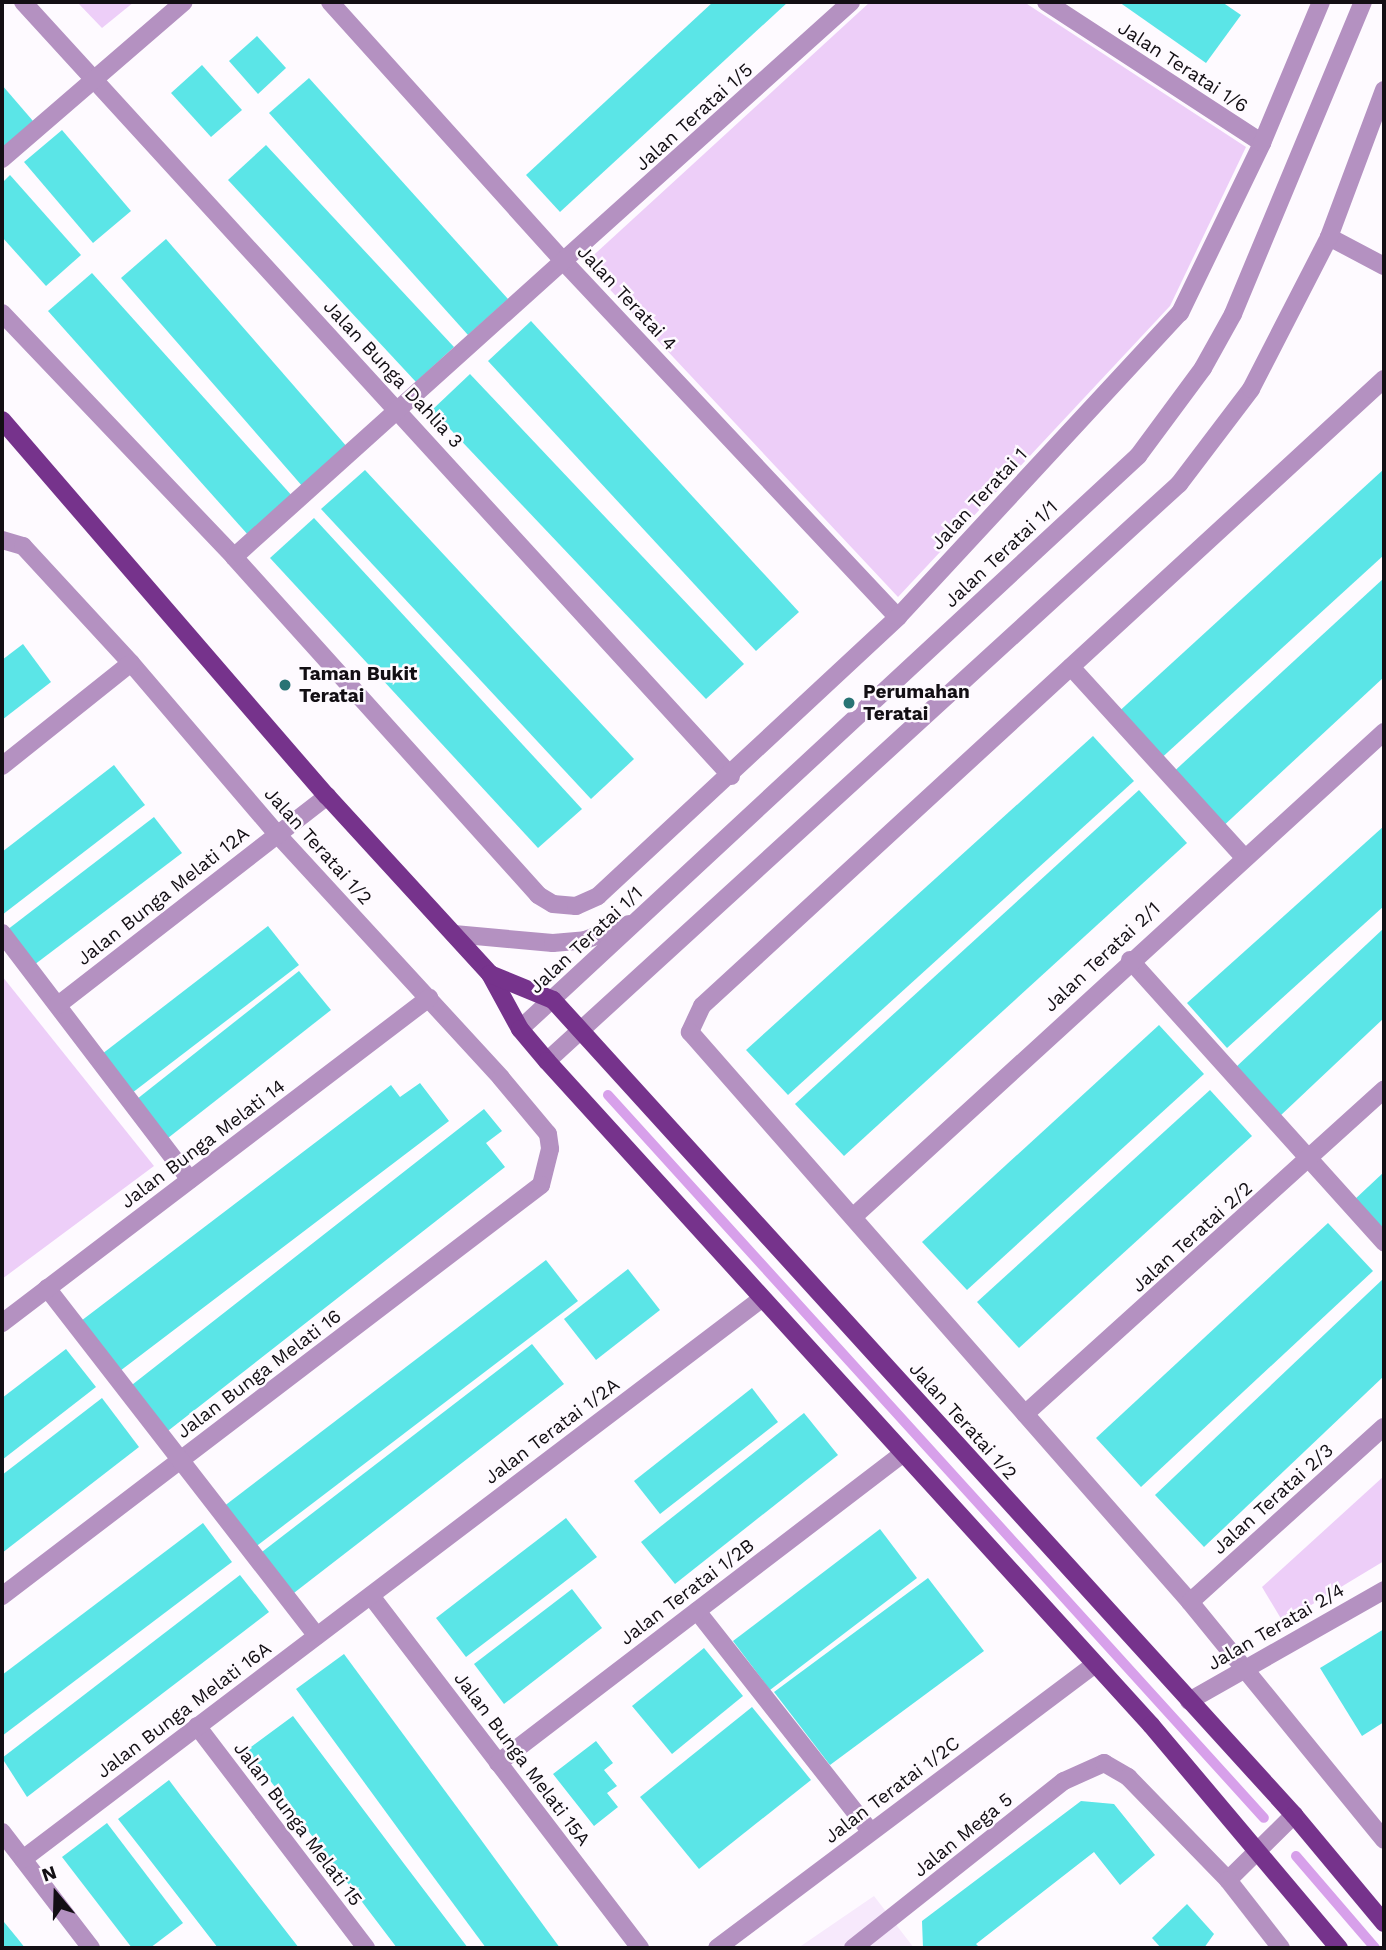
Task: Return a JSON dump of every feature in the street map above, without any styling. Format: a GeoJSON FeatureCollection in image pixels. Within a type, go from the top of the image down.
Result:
{"type":"FeatureCollection","features":[{"type":"Feature","properties":{"kind":"main road","name":"Jalan Teratai 1/2"},"geometry":{"type":"LineString","coordinates":[[2,420],[327,796],[490,974],[520,1030],[547,1061],[760,1300],[1259,1849],[1339,1948]]}},
{"type":"Feature","properties":{"kind":"main road","name":"Jalan Teratai 1/2"},"geometry":{"type":"LineString","coordinates":[[490,974],[553,1000],[1294,1815],[1384,1923]]}},
{"type":"Feature","properties":{"kind":"street","name":"Jalan Bunga Dahlia 3"},"geometry":{"type":"LineString","coordinates":[[23,2],[90,78],[400,410],[731,776]]}},
{"type":"Feature","properties":{"kind":"street"},"geometry":{"type":"LineString","coordinates":[[2,159],[90,78],[184,2]]}},
{"type":"Feature","properties":{"kind":"street","name":"Jalan Teratai 4"},"geometry":{"type":"LineString","coordinates":[[331,2],[565,263],[898,617]]}},
{"type":"Feature","properties":{"kind":"street","name":"Jalan Teratai 1/5"},"geometry":{"type":"LineString","coordinates":[[234,557],[565,263],[851,2]]}},
{"type":"Feature","properties":{"kind":"street","name":"Jalan Teratai 1/6"},"geometry":{"type":"LineString","coordinates":[[1046,2],[1262,143]]}},
{"type":"Feature","properties":{"kind":"street","name":"Jalan Teratai 1"},"geometry":{"type":"LineString","coordinates":[[234,557],[538,895],[552,904],[576,906],[598,896],[731,776],[898,617],[1180,313],[1262,143],[1321,2]]}},
{"type":"Feature","properties":{"kind":"street","name":"Jalan Teratai 1/1"},"geometry":{"type":"LineString","coordinates":[[520,1030],[1138,456],[1203,368],[1233,314],[1363,2]]}},
{"type":"Feature","properties":{"kind":"street"},"geometry":{"type":"LineString","coordinates":[[547,1061],[1179,484],[1251,389],[1329,237],[1384,90]]}},
{"type":"Feature","properties":{"kind":"street"},"geometry":{"type":"LineString","coordinates":[[1329,237],[1384,266]]}},
{"type":"Feature","properties":{"kind":"street"},"geometry":{"type":"LineString","coordinates":[[2,313],[234,557]]}},
{"type":"Feature","properties":{"kind":"street"},"geometry":{"type":"LineString","coordinates":[[1384,379],[702,1006],[690,1031],[1190,1602],[1384,1840]]}},
{"type":"Feature","properties":{"kind":"street","name":"Jalan Teratai 1/2"},"geometry":{"type":"LineString","coordinates":[[2,540],[23,545],[131,663],[277,834],[429,998],[548,1134],[549,1166],[541,1185]]}},
{"type":"Feature","properties":{"kind":"street"},"geometry":{"type":"LineString","coordinates":[[2,766],[131,663]]}},
{"type":"Feature","properties":{"kind":"street"},"geometry":{"type":"LineString","coordinates":[[1070,667],[1243,856]]}},
{"type":"Feature","properties":{"kind":"street","name":"Jalan Teratai 2/1"},"geometry":{"type":"LineString","coordinates":[[853,1217],[1243,856],[1384,733]]}},
{"type":"Feature","properties":{"kind":"street","name":"Jalan Bunga Melati 12A"},"geometry":{"type":"LineString","coordinates":[[58,1005],[327,796]]}},
{"type":"Feature","properties":{"kind":"street"},"geometry":{"type":"LineString","coordinates":[[454,934],[553,943],[585,940],[637,921]]}},
{"type":"Feature","properties":{"kind":"street"},"geometry":{"type":"LineString","coordinates":[[2,933],[190,1180]]}},
{"type":"Feature","properties":{"kind":"street"},"geometry":{"type":"LineString","coordinates":[[1130,960],[1384,1242]]}},
{"type":"Feature","properties":{"kind":"street","name":"Jalan Bunga Melati 14"},"geometry":{"type":"LineString","coordinates":[[2,1323],[429,998]]}},
{"type":"Feature","properties":{"kind":"street","name":"Jalan Teratai 2/2"},"geometry":{"type":"LineString","coordinates":[[1025,1414],[1311,1160],[1384,1090]]}},
{"type":"Feature","properties":{"kind":"street","name":"Jalan Bunga Melati 16"},"geometry":{"type":"LineString","coordinates":[[2,1596],[541,1185]]}},
{"type":"Feature","properties":{"kind":"street"},"geometry":{"type":"LineString","coordinates":[[47,1288],[317,1636]]}},
{"type":"Feature","properties":{"kind":"street","name":"Jalan Teratai 1/2A"},"geometry":{"type":"LineString","coordinates":[[371,1596],[760,1300]]}},
{"type":"Feature","properties":{"kind":"street","name":"Jalan Teratai 2/3"},"geometry":{"type":"LineString","coordinates":[[1190,1602],[1384,1427]]}},
{"type":"Feature","properties":{"kind":"street","name":"Jalan Teratai 1/2B"},"geometry":{"type":"LineString","coordinates":[[498,1763],[901,1455]]}},
{"type":"Feature","properties":{"kind":"street","name":"Jalan Teratai 2/4"},"geometry":{"type":"LineString","coordinates":[[1189,1701],[1384,1590]]}},
{"type":"Feature","properties":{"kind":"street","name":"Jalan Bunga Melati 16A"},"geometry":{"type":"LineString","coordinates":[[23,1859],[371,1596]]}},
{"type":"Feature","properties":{"kind":"street","name":"Jalan Bunga Melati 15A"},"geometry":{"type":"LineString","coordinates":[[371,1596],[639,1948]]}},
{"type":"Feature","properties":{"kind":"street"},"geometry":{"type":"LineString","coordinates":[[697,1611],[871,1832]]}},
{"type":"Feature","properties":{"kind":"street","name":"Jalan Teratai 1/2C"},"geometry":{"type":"LineString","coordinates":[[717,1948],[1092,1666]]}},
{"type":"Feature","properties":{"kind":"street","name":"Jalan Bunga Melati 15"},"geometry":{"type":"LineString","coordinates":[[197,1726],[366,1948]]}},
{"type":"Feature","properties":{"kind":"street","name":"Jalan Mega 5"},"geometry":{"type":"LineString","coordinates":[[853,1948],[879,1941],[1064,1781],[1104,1763],[1128,1777],[1228,1880]]}},
{"type":"Feature","properties":{"kind":"street"},"geometry":{"type":"LineString","coordinates":[[1281,1948],[1228,1880],[1294,1815]]}},
{"type":"Feature","properties":{"kind":"street"},"geometry":{"type":"LineString","coordinates":[[2,1832],[91,1948]]}},
{"type":"Feature","properties":{"kind":"shaded area"},"geometry":{"type":"Polygon","coordinates":[[[77,2],[134,2],[102,28],[77,2]]]}},
{"type":"Feature","properties":{"kind":"shaded area"},"geometry":{"type":"Polygon","coordinates":[[[870,2],[1024,2],[1246,147],[1170,306],[898,597],[585,263],[870,2]]]}},
{"type":"Feature","properties":{"kind":"shaded area"},"geometry":{"type":"Polygon","coordinates":[[[2,976],[154,1166],[2,1279],[2,976]]]}},
{"type":"Feature","properties":{"kind":"shaded area"},"geometry":{"type":"Polygon","coordinates":[[[1384,1476],[1384,1561],[1283,1622],[1262,1587],[1384,1476]]]}},
{"type":"Feature","properties":{"kind":"shaded area"},"geometry":{"type":"Polygon","coordinates":[[[874,1896],[914,1948],[798,1948],[874,1896]]]}},
{"type":"Feature","properties":{"kind":"building"},"geometry":{"type":"Polygon","coordinates":[[[713,2],[788,2],[560,212],[526,175],[713,2]]]}},
{"type":"Feature","properties":{"kind":"building"},"geometry":{"type":"Polygon","coordinates":[[[1119,2],[1222,2],[1241,15],[1206,63],[1119,2]]]}},
{"type":"Feature","properties":{"kind":"building"},"geometry":{"type":"Polygon","coordinates":[[[257,36],[286,68],[258,94],[229,61],[257,36]]]}},
{"type":"Feature","properties":{"kind":"building"},"geometry":{"type":"Polygon","coordinates":[[[202,65],[242,110],[211,137],[171,93],[202,65]]]}},
{"type":"Feature","properties":{"kind":"building"},"geometry":{"type":"Polygon","coordinates":[[[309,78],[508,299],[468,335],[269,113],[309,78]]]}},
{"type":"Feature","properties":{"kind":"building"},"geometry":{"type":"Polygon","coordinates":[[[2,85],[33,121],[2,149],[2,85]]]}},
{"type":"Feature","properties":{"kind":"building"},"geometry":{"type":"Polygon","coordinates":[[[62,130],[131,211],[93,243],[24,162],[62,130]]]}},
{"type":"Feature","properties":{"kind":"building"},"geometry":{"type":"Polygon","coordinates":[[[266,145],[454,347],[416,382],[228,180],[266,145]]]}},
{"type":"Feature","properties":{"kind":"building"},"geometry":{"type":"Polygon","coordinates":[[[10,175],[81,255],[46,286],[2,237],[2,183],[10,175]]]}},
{"type":"Feature","properties":{"kind":"building"},"geometry":{"type":"Polygon","coordinates":[[[166,239],[348,448],[303,487],[121,278],[166,239]]]}},
{"type":"Feature","properties":{"kind":"building"},"geometry":{"type":"Polygon","coordinates":[[[92,273],[293,497],[249,536],[48,311],[92,273]]]}},
{"type":"Feature","properties":{"kind":"building"},"geometry":{"type":"Polygon","coordinates":[[[531,321],[799,612],[756,651],[488,361],[531,321]]]}},
{"type":"Feature","properties":{"kind":"building"},"geometry":{"type":"Polygon","coordinates":[[[470,374],[744,664],[706,699],[432,410],[470,374]]]}},
{"type":"Feature","properties":{"kind":"building"},"geometry":{"type":"Polygon","coordinates":[[[1384,469],[1384,555],[1157,762],[1114,716],[1384,469]]]}},
{"type":"Feature","properties":{"kind":"building"},"geometry":{"type":"Polygon","coordinates":[[[365,470],[634,759],[591,799],[321,509],[365,470]]]}},
{"type":"Feature","properties":{"kind":"building"},"geometry":{"type":"Polygon","coordinates":[[[314,518],[582,809],[538,848],[270,558],[314,518]]]}},
{"type":"Feature","properties":{"kind":"building"},"geometry":{"type":"Polygon","coordinates":[[[1384,578],[1384,677],[1219,830],[1169,776],[1384,578]]]}},
{"type":"Feature","properties":{"kind":"building"},"geometry":{"type":"Polygon","coordinates":[[[23,644],[51,682],[2,720],[2,660],[23,644]]]}},
{"type":"Feature","properties":{"kind":"building"},"geometry":{"type":"Polygon","coordinates":[[[1093,736],[1134,781],[788,1095],[746,1050],[1093,736]]]}},
{"type":"Feature","properties":{"kind":"building"},"geometry":{"type":"Polygon","coordinates":[[[114,765],[145,805],[2,915],[2,852],[114,765]]]}},
{"type":"Feature","properties":{"kind":"building"},"geometry":{"type":"Polygon","coordinates":[[[1139,790],[1187,843],[844,1156],[795,1104],[1139,790]]]}},
{"type":"Feature","properties":{"kind":"building"},"geometry":{"type":"Polygon","coordinates":[[[154,817],[182,853],[34,965],[7,930],[154,817]]]}},
{"type":"Feature","properties":{"kind":"building"},"geometry":{"type":"Polygon","coordinates":[[[1384,826],[1384,906],[1227,1048],[1187,1003],[1384,826]]]}},
{"type":"Feature","properties":{"kind":"building"},"geometry":{"type":"Polygon","coordinates":[[[268,926],[299,965],[132,1093],[102,1054],[268,926]]]}},
{"type":"Feature","properties":{"kind":"building"},"geometry":{"type":"Polygon","coordinates":[[[1384,928],[1384,1018],[1280,1116],[1235,1068],[1384,928]]]}},
{"type":"Feature","properties":{"kind":"building"},"geometry":{"type":"Polygon","coordinates":[[[299,971],[331,1010],[168,1138],[137,1099],[299,971]]]}},
{"type":"Feature","properties":{"kind":"building"},"geometry":{"type":"Polygon","coordinates":[[[1159,1025],[1204,1074],[967,1290],[922,1242],[1159,1025]]]}},
{"type":"Feature","properties":{"kind":"building"},"geometry":{"type":"Polygon","coordinates":[[[420,1083],[449,1121],[116,1374],[77,1324],[391,1085],[400,1097],[420,1083]]]}},
{"type":"Feature","properties":{"kind":"building"},"geometry":{"type":"Polygon","coordinates":[[[1210,1090],[1252,1136],[1019,1348],[977,1302],[1210,1090]]]}},
{"type":"Feature","properties":{"kind":"building"},"geometry":{"type":"Polygon","coordinates":[[[484,1109],[502,1131],[486,1143],[505,1167],[164,1434],[128,1388],[484,1109]]]}},
{"type":"Feature","properties":{"kind":"building"},"geometry":{"type":"Polygon","coordinates":[[[1384,1172],[1384,1234],[1353,1201],[1384,1172]]]}},
{"type":"Feature","properties":{"kind":"building"},"geometry":{"type":"Polygon","coordinates":[[[1328,1223],[1373,1271],[1141,1487],[1096,1438],[1328,1223]]]}},
{"type":"Feature","properties":{"kind":"building"},"geometry":{"type":"Polygon","coordinates":[[[546,1260],[578,1301],[254,1548],[223,1507],[546,1260]]]}},
{"type":"Feature","properties":{"kind":"building"},"geometry":{"type":"Polygon","coordinates":[[[628,1269],[660,1310],[596,1360],[564,1319],[628,1269]]]}},
{"type":"Feature","properties":{"kind":"building"},"geometry":{"type":"Polygon","coordinates":[[[1384,1278],[1384,1376],[1204,1547],[1155,1495],[1384,1278]]]}},
{"type":"Feature","properties":{"kind":"building"},"geometry":{"type":"Polygon","coordinates":[[[532,1344],[564,1384],[290,1596],[258,1555],[532,1344]]]}},
{"type":"Feature","properties":{"kind":"building"},"geometry":{"type":"Polygon","coordinates":[[[66,1349],[96,1387],[2,1460],[2,1398],[66,1349]]]}},
{"type":"Feature","properties":{"kind":"building"},"geometry":{"type":"Polygon","coordinates":[[[752,1388],[778,1422],[660,1514],[634,1481],[752,1388]]]}},
{"type":"Feature","properties":{"kind":"building"},"geometry":{"type":"Polygon","coordinates":[[[102,1398],[139,1447],[2,1553],[2,1475],[102,1398]]]}},
{"type":"Feature","properties":{"kind":"building"},"geometry":{"type":"Polygon","coordinates":[[[804,1413],[838,1455],[675,1584],[641,1542],[804,1413]]]}},
{"type":"Feature","properties":{"kind":"building"},"geometry":{"type":"Polygon","coordinates":[[[566,1518],[597,1557],[466,1657],[436,1618],[566,1518]]]}},
{"type":"Feature","properties":{"kind":"building"},"geometry":{"type":"Polygon","coordinates":[[[203,1523],[232,1562],[2,1736],[2,1675],[203,1523]]]}},
{"type":"Feature","properties":{"kind":"building"},"geometry":{"type":"Polygon","coordinates":[[[880,1529],[917,1578],[770,1690],[733,1641],[880,1529]]]}},
{"type":"Feature","properties":{"kind":"building"},"geometry":{"type":"Polygon","coordinates":[[[240,1575],[269,1612],[27,1797],[2,1758],[240,1575]]]}},
{"type":"Feature","properties":{"kind":"building"},"geometry":{"type":"Polygon","coordinates":[[[928,1578],[984,1651],[830,1765],[774,1692],[928,1578]]]}},
{"type":"Feature","properties":{"kind":"building"},"geometry":{"type":"Polygon","coordinates":[[[572,1589],[602,1628],[504,1704],[474,1664],[572,1589]]]}},
{"type":"Feature","properties":{"kind":"building"},"geometry":{"type":"Polygon","coordinates":[[[1384,1629],[1384,1722],[1362,1736],[1320,1668],[1384,1629]]]}},
{"type":"Feature","properties":{"kind":"building"},"geometry":{"type":"Polygon","coordinates":[[[704,1648],[743,1696],[672,1754],[632,1706],[704,1648]]]}},
{"type":"Feature","properties":{"kind":"building"},"geometry":{"type":"Polygon","coordinates":[[[344,1654],[560,1948],[486,1948],[418,1856],[296,1689],[344,1654]]]}},
{"type":"Feature","properties":{"kind":"building"},"geometry":{"type":"Polygon","coordinates":[[[752,1707],[811,1780],[699,1869],[640,1797],[752,1707]]]}},
{"type":"Feature","properties":{"kind":"building"},"geometry":{"type":"Polygon","coordinates":[[[293,1716],[468,1948],[397,1948],[247,1750],[293,1716]]]}},
{"type":"Feature","properties":{"kind":"building"},"geometry":{"type":"Polygon","coordinates":[[[596,1741],[613,1763],[604,1770],[617,1786],[607,1793],[618,1807],[594,1826],[553,1774],[596,1741]]]}},
{"type":"Feature","properties":{"kind":"building"},"geometry":{"type":"Polygon","coordinates":[[[169,1780],[299,1948],[218,1948],[118,1819],[169,1780]]]}},
{"type":"Feature","properties":{"kind":"building"},"geometry":{"type":"Polygon","coordinates":[[[1081,1801],[1114,1804],[1155,1855],[1120,1885],[1094,1852],[976,1944],[980,1948],[923,1948],[922,1921],[1081,1801]]]}},
{"type":"Feature","properties":{"kind":"building"},"geometry":{"type":"Polygon","coordinates":[[[107,1823],[183,1923],[150,1948],[132,1948],[62,1857],[107,1823]]]}},
{"type":"Feature","properties":{"kind":"building"},"geometry":{"type":"Polygon","coordinates":[[[1187,1904],[1214,1934],[1204,1948],[1161,1948],[1152,1938],[1187,1904]]]}},
{"type":"Feature","properties":{"kind":"building"},"geometry":{"type":"Polygon","coordinates":[[[4,1922],[18,1939],[25,1948],[2,1948],[4,1922]]]}},
{"type":"Feature","properties":{"kind":"waterway"},"geometry":{"type":"LineString","coordinates":[[608,1095],[1264,1818]]}},
{"type":"Feature","properties":{"kind":"waterway"},"geometry":{"type":"LineString","coordinates":[[1296,1856],[1375,1948]]}},
{"type":"Feature","properties":{"kind":"place","name":"Taman Bukit Teratai"},"geometry":{"type":"Point","coordinates":[285,685]}},
{"type":"Feature","properties":{"kind":"place","name":"Perumahan Teratai"},"geometry":{"type":"Point","coordinates":[849,703]}}]}
